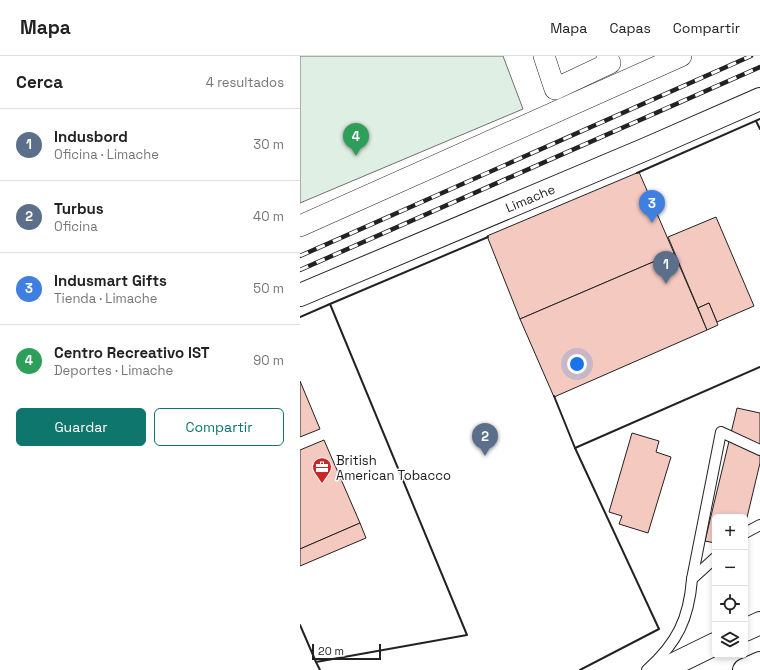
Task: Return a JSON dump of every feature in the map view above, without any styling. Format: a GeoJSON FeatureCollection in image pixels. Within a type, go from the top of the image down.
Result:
{"type":"FeatureCollection","features":[{"type":"Feature","properties":{"kind":"main road","name":"Limache"},"geometry":{"type":"LineString","coordinates":[[300,295],[760,99]]}},
{"type":"Feature","properties":{"kind":"main road"},"geometry":{"type":"LineString","coordinates":[[748,629],[760,623]]}},
{"type":"Feature","properties":{"kind":"main road"},"geometry":{"type":"LineString","coordinates":[[662,670],[712,645]]}},
{"type":"Feature","properties":{"kind":"main road"},"geometry":{"type":"LineString","coordinates":[[744,670],[760,663]]}},
{"type":"Feature","properties":{"kind":"street"},"geometry":{"type":"LineString","coordinates":[[544,56],[556,89],[610,63],[607,56]]}},
{"type":"Feature","properties":{"kind":"street"},"geometry":{"type":"LineString","coordinates":[[300,226],[681,56]]}},
{"type":"Feature","properties":{"kind":"street"},"geometry":{"type":"LineString","coordinates":[[575,81],[582,100]]}},
{"type":"Feature","properties":{"kind":"lane"},"geometry":{"type":"LineString","coordinates":[[647,670],[661,657],[679,633],[686,616],[691,598],[692,579],[721,432],[760,450]]}},
{"type":"Feature","properties":{"kind":"lane"},"geometry":{"type":"LineString","coordinates":[[748,531],[760,525]]}},
{"type":"Feature","properties":{"kind":"lane"},"geometry":{"type":"LineString","coordinates":[[692,579],[712,561]]}},
{"type":"Feature","properties":{"kind":"green space"},"geometry":{"type":"Polygon","coordinates":[[[300,56],[503,56],[523,109],[300,203],[300,56]]]}},
{"type":"Feature","properties":{"kind":"building"},"geometry":{"type":"Polygon","coordinates":[[[639,172],[674,253],[520,319],[487,236],[639,172]]]}},
{"type":"Feature","properties":{"kind":"building"},"geometry":{"type":"Polygon","coordinates":[[[716,217],[754,306],[717,322],[709,303],[698,308],[668,237],[716,217]]]}},
{"type":"Feature","properties":{"kind":"building"},"geometry":{"type":"Polygon","coordinates":[[[674,253],[707,330],[554,397],[520,319],[674,253]]]}},
{"type":"Feature","properties":{"kind":"building"},"geometry":{"type":"Polygon","coordinates":[[[709,303],[718,325],[707,330],[698,308],[709,303]]]}},
{"type":"Feature","properties":{"kind":"building"},"geometry":{"type":"Polygon","coordinates":[[[300,381],[320,429],[300,437],[300,381]]]}},
{"type":"Feature","properties":{"kind":"building"},"geometry":{"type":"Polygon","coordinates":[[[737,408],[760,413],[760,463],[748,514],[712,514],[712,542],[705,541],[737,408]]]}},
{"type":"Feature","properties":{"kind":"building"},"geometry":{"type":"Polygon","coordinates":[[[632,433],[659,441],[656,452],[671,457],[648,533],[619,524],[622,516],[609,512],[632,433]]]}},
{"type":"Feature","properties":{"kind":"building"},"geometry":{"type":"Polygon","coordinates":[[[324,440],[360,523],[300,549],[300,450],[324,440]]]}},
{"type":"Feature","properties":{"kind":"building"},"geometry":{"type":"Polygon","coordinates":[[[360,523],[366,538],[300,566],[300,549],[360,523]]]}},
{"type":"Feature","properties":{"kind":"railway"},"geometry":{"type":"LineString","coordinates":[[300,256],[751,56]]}},
{"type":"Feature","properties":{"kind":"railway"},"geometry":{"type":"LineString","coordinates":[[300,270],[760,67]]}},
{"type":"Feature","properties":{"kind":"wall"},"geometry":{"type":"LineString","coordinates":[[637,173],[760,119]]}},
{"type":"Feature","properties":{"kind":"wall"},"geometry":{"type":"LineString","coordinates":[[756,121],[760,129]]}},
{"type":"Feature","properties":{"kind":"wall"},"geometry":{"type":"LineString","coordinates":[[320,670],[316,662],[467,635],[330,304],[488,237]]}},
{"type":"Feature","properties":{"kind":"wall"},"geometry":{"type":"LineString","coordinates":[[300,317],[330,304]]}},
{"type":"Feature","properties":{"kind":"wall"},"geometry":{"type":"LineString","coordinates":[[575,448],[760,367]]}},
{"type":"Feature","properties":{"kind":"wall"},"geometry":{"type":"LineString","coordinates":[[554,396],[575,448],[659,629],[580,670]]}},
{"type":"Feature","properties":{"kind":"wall"},"geometry":{"type":"LineString","coordinates":[[300,625],[316,662]]}},
{"type":"Feature","properties":{"kind":"place","name":"Centro Recreativo IST"},"geometry":{"type":"Point","coordinates":[356,156]}},
{"type":"Feature","properties":{"kind":"place","name":"Indusmart Gifts"},"geometry":{"type":"Point","coordinates":[652,223]}},
{"type":"Feature","properties":{"kind":"place","name":"Indusbord"},"geometry":{"type":"Point","coordinates":[666,284]}},
{"type":"Feature","properties":{"kind":"place","name":"Turbus"},"geometry":{"type":"Point","coordinates":[485,456]}},
{"type":"Feature","properties":{"kind":"place","name":"British American Tobacco"},"geometry":{"type":"Point","coordinates":[322,484]}}]}
